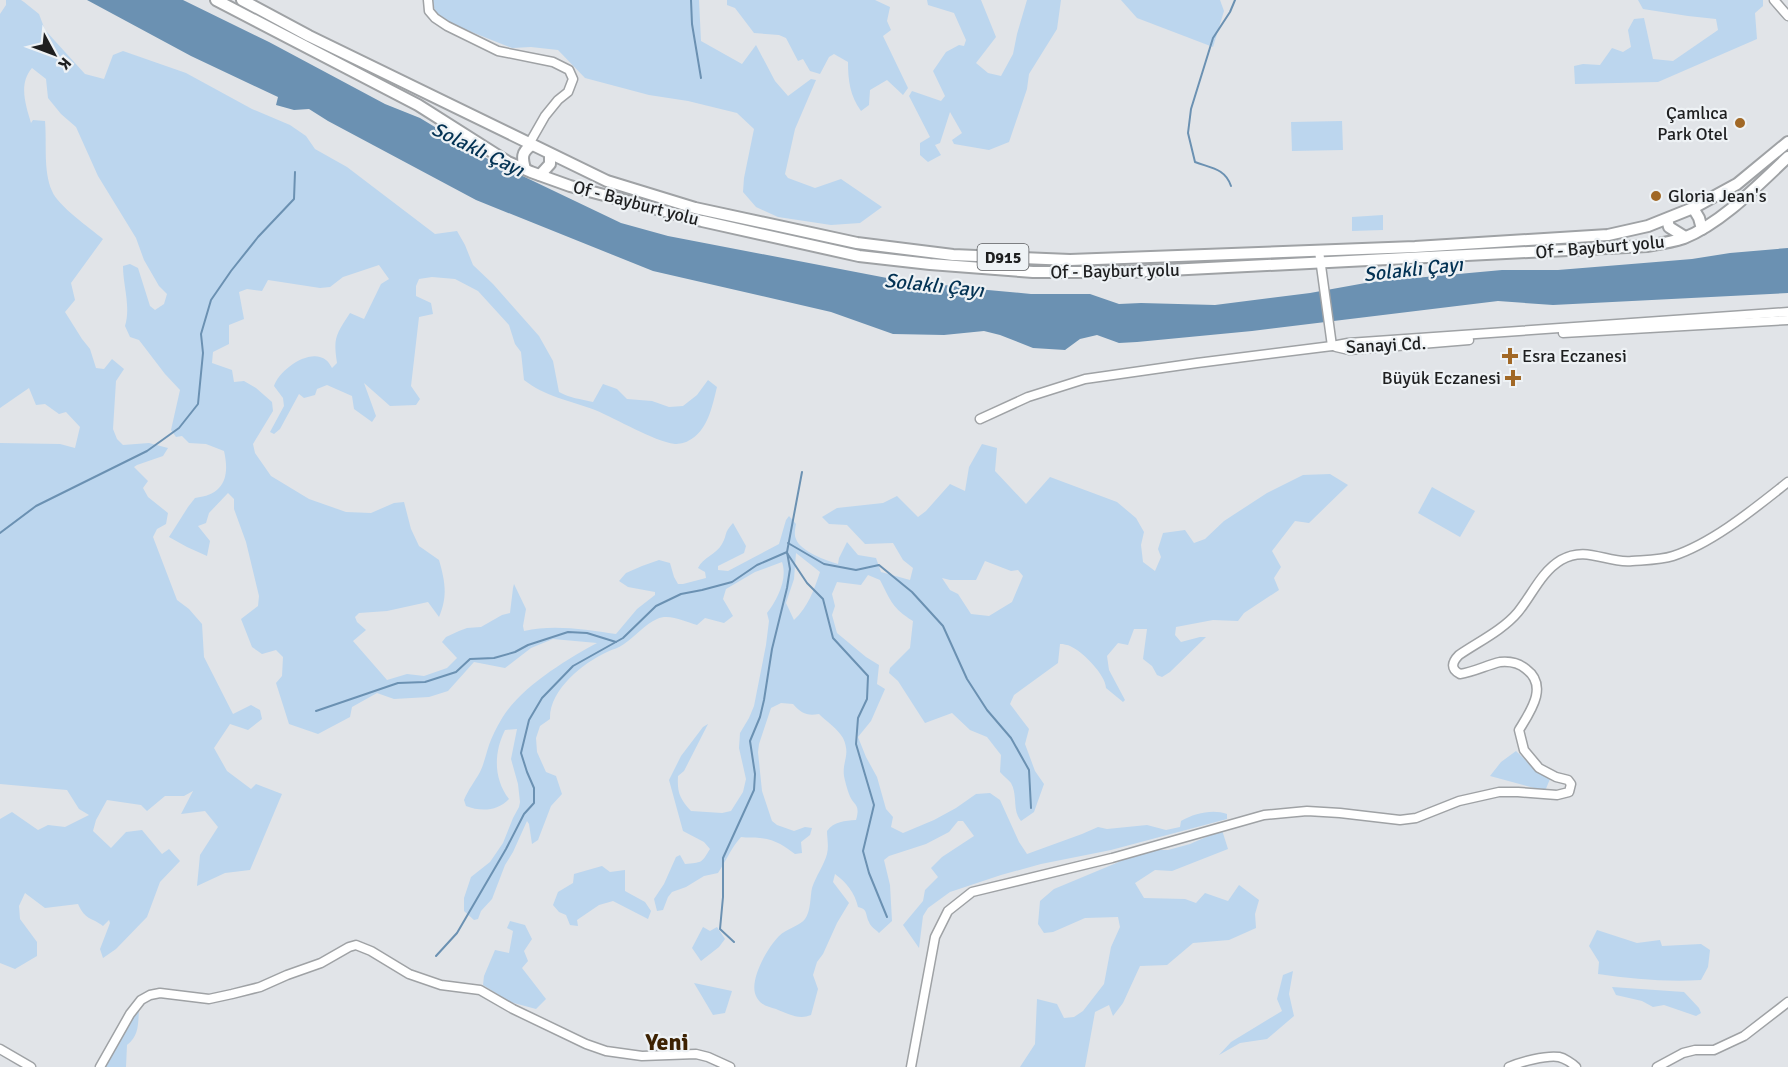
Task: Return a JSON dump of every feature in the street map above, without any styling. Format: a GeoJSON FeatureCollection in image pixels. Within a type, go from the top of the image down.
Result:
{"type":"FeatureCollection","features":[{"type":"Feature","properties":{"kind":"highway","name":"Of - Bayburt yolu"},"geometry":{"type":"LineString","coordinates":[[216,0],[418,105],[508,162],[540,175],[570,186],[702,221],[859,256],[930,264],[1033,272],[1129,272],[1321,266],[1658,244],[1685,237],[1702,229],[1744,197],[1786,147]]}},
{"type":"Feature","properties":{"kind":"highway","name":"Of - Bayburt yolu"},"geometry":{"type":"LineString","coordinates":[[242,0],[309,36],[530,145],[607,180],[695,208],[857,243],[953,255],[1070,260],[1319,251],[1608,235],[1667,219],[1693,208],[1737,184],[1786,147]]}},
{"type":"Feature","properties":{"kind":"highway"},"geometry":{"type":"LineString","coordinates":[[525,169],[522,158],[524,151],[530,145]]}},
{"type":"Feature","properties":{"kind":"highway"},"geometry":{"type":"LineString","coordinates":[[540,175],[550,164],[550,154]]}},
{"type":"Feature","properties":{"kind":"highway"},"geometry":{"type":"LineString","coordinates":[[1693,208],[1702,229]]}},
{"type":"Feature","properties":{"kind":"highway"},"geometry":{"type":"LineString","coordinates":[[1667,219],[1669,227],[1685,237]]}},
{"type":"Feature","properties":{"kind":"main road"},"geometry":{"type":"LineString","coordinates":[[428,0],[429,10],[435,18],[447,26],[498,51],[553,62],[568,70],[573,79],[568,92],[545,116],[530,145]]}},
{"type":"Feature","properties":{"kind":"main road"},"geometry":{"type":"LineString","coordinates":[[1774,0],[1788,16]]}},
{"type":"Feature","properties":{"kind":"main road"},"geometry":{"type":"LineString","coordinates":[[980,419],[1028,397],[1085,379],[1332,346],[1319,251]]}},
{"type":"Feature","properties":{"kind":"main road","name":"Sanayi Cd."},"geometry":{"type":"LineString","coordinates":[[1332,346],[1348,343],[1788,312]]}},
{"type":"Feature","properties":{"kind":"main road","name":"Sanayi Cd."},"geometry":{"type":"LineString","coordinates":[[1332,346],[1349,350],[1506,337],[1788,320]]}},
{"type":"Feature","properties":{"kind":"main road"},"geometry":{"type":"LineString","coordinates":[[911,1067],[935,937],[948,910],[972,892],[1112,858],[1264,815],[1307,811],[1400,820],[1416,818],[1459,801],[1499,792],[1557,795],[1569,792],[1571,784],[1568,780],[1556,777],[1539,768],[1524,750],[1520,730],[1534,704],[1538,687],[1531,672],[1519,663],[1502,662],[1460,674],[1454,669],[1454,660],[1517,613],[1534,587],[1562,559],[1584,553],[1629,562],[1671,556],[1700,544],[1788,483]]}},
{"type":"Feature","properties":{"kind":"main road"},"geometry":{"type":"LineString","coordinates":[[99,1067],[130,1014],[141,1000],[150,995],[159,993],[209,999],[232,994],[260,987],[321,963],[356,945],[371,951],[409,974],[441,985],[480,990],[513,1009],[586,1044],[606,1051],[642,1056],[696,1054],[730,1067]]}},
{"type":"Feature","properties":{"kind":"main road"},"geometry":{"type":"LineString","coordinates":[[1657,1067],[1683,1053],[1695,1050],[1714,1050],[1744,1036],[1788,1002]]}},
{"type":"Feature","properties":{"kind":"main road"},"geometry":{"type":"LineString","coordinates":[[0,1049],[31,1067]]}},
{"type":"Feature","properties":{"kind":"main road"},"geometry":{"type":"LineString","coordinates":[[1509,1067],[1542,1058],[1559,1057],[1576,1067]]}},
{"type":"Feature","properties":{"kind":"shaded area"},"geometry":{"type":"Polygon","coordinates":[[[6,0],[21,0],[39,14],[45,30],[85,74],[104,79],[113,55],[123,51],[186,73],[252,109],[290,125],[306,136],[315,149],[347,167],[435,234],[457,231],[473,265],[539,336],[553,361],[559,392],[593,402],[603,384],[617,389],[627,399],[652,401],[669,407],[683,406],[697,395],[708,380],[717,387],[705,425],[695,437],[677,444],[656,439],[595,410],[532,386],[524,380],[521,352],[515,344],[509,325],[478,291],[455,279],[432,277],[419,279],[416,286],[416,296],[431,303],[433,314],[419,317],[411,386],[420,399],[416,405],[390,406],[364,383],[376,416],[372,422],[354,409],[352,396],[327,385],[317,389],[315,395],[304,398],[299,394],[280,429],[274,434],[270,432],[284,406],[283,398],[274,386],[282,373],[296,362],[312,356],[326,360],[332,368],[337,363],[335,347],[337,336],[345,320],[350,313],[364,319],[381,284],[389,279],[379,265],[343,277],[330,287],[320,288],[268,280],[262,291],[247,289],[239,292],[244,319],[229,325],[229,344],[213,352],[212,363],[232,370],[234,382],[244,381],[272,402],[273,411],[253,444],[255,453],[271,476],[309,499],[346,512],[371,513],[394,503],[404,502],[411,529],[419,546],[439,560],[445,588],[444,602],[439,617],[428,602],[387,611],[359,613],[355,617],[366,630],[353,641],[387,680],[407,674],[424,676],[447,668],[457,658],[442,642],[446,637],[459,631],[481,627],[510,613],[514,584],[526,609],[524,631],[559,628],[616,634],[637,609],[655,595],[655,592],[628,587],[619,581],[626,573],[659,560],[670,563],[678,584],[706,578],[705,572],[698,568],[719,548],[733,523],[746,546],[744,553],[718,566],[718,570],[728,571],[779,544],[789,516],[796,524],[796,539],[803,548],[814,555],[838,564],[847,542],[858,555],[876,558],[881,572],[910,580],[913,568],[903,560],[893,543],[865,544],[847,525],[829,524],[822,517],[837,508],[883,503],[897,496],[918,517],[950,484],[965,491],[969,467],[982,444],[997,448],[995,471],[1026,504],[1050,477],[1117,502],[1136,518],[1144,532],[1141,545],[1143,562],[1155,571],[1161,557],[1158,549],[1163,533],[1185,530],[1194,543],[1205,539],[1224,521],[1267,493],[1303,475],[1330,474],[1348,485],[1309,523],[1295,521],[1272,551],[1281,567],[1274,578],[1279,590],[1244,613],[1238,621],[1213,620],[1176,627],[1175,635],[1181,642],[1206,637],[1170,672],[1162,677],[1157,675],[1152,666],[1143,659],[1147,629],[1134,629],[1128,645],[1118,643],[1107,656],[1109,670],[1125,700],[1123,702],[1106,688],[1098,670],[1087,658],[1075,649],[1061,644],[1058,663],[1014,695],[1010,704],[1029,729],[1025,744],[1035,771],[1044,784],[1034,812],[1021,821],[1017,813],[1013,788],[1000,772],[1001,755],[987,737],[970,730],[952,713],[925,723],[898,681],[889,673],[890,668],[910,648],[913,621],[896,608],[880,580],[868,575],[861,585],[837,582],[832,594],[835,606],[832,615],[837,633],[879,665],[877,684],[885,689],[871,721],[858,737],[877,777],[886,809],[893,817],[891,827],[903,833],[934,820],[976,794],[990,793],[1000,800],[1027,854],[1098,827],[1107,829],[1147,825],[1166,830],[1180,827],[1181,821],[1192,816],[1210,812],[1227,814],[1227,819],[1111,850],[1041,864],[950,892],[928,908],[923,916],[919,948],[903,925],[923,901],[925,890],[938,877],[931,868],[942,857],[974,836],[963,821],[958,821],[949,832],[926,844],[889,856],[884,860],[890,885],[892,921],[879,933],[870,923],[865,911],[858,907],[850,888],[835,874],[833,882],[849,903],[817,962],[813,975],[818,989],[811,1015],[794,1016],[763,1004],[755,992],[756,975],[769,949],[779,936],[807,916],[812,888],[827,854],[827,831],[836,823],[856,820],[857,807],[849,794],[844,776],[845,744],[835,728],[819,714],[805,714],[793,704],[781,703],[771,708],[759,744],[762,791],[772,821],[794,831],[805,827],[812,828],[810,835],[801,842],[802,853],[795,854],[770,840],[741,837],[718,873],[704,876],[672,892],[663,910],[657,911],[654,899],[664,884],[676,857],[680,855],[685,864],[698,862],[703,860],[710,849],[704,842],[683,831],[669,780],[681,756],[703,727],[708,724],[684,771],[678,776],[678,787],[682,799],[691,811],[722,813],[731,811],[743,792],[746,779],[739,748],[740,733],[754,706],[766,645],[769,621],[767,613],[778,596],[783,582],[782,562],[755,572],[726,589],[723,599],[733,616],[724,623],[705,618],[697,625],[672,617],[662,617],[648,624],[622,645],[578,670],[561,688],[551,708],[550,719],[540,726],[536,738],[537,752],[546,772],[556,776],[562,794],[551,806],[538,840],[532,844],[527,821],[505,865],[492,899],[481,911],[478,919],[474,920],[464,911],[464,898],[471,877],[490,862],[503,843],[519,807],[518,784],[511,759],[517,729],[505,730],[497,756],[500,782],[509,799],[500,806],[483,810],[466,806],[464,800],[481,769],[496,729],[509,708],[544,676],[597,643],[553,639],[531,648],[505,668],[474,662],[448,691],[429,697],[394,699],[377,693],[352,707],[350,717],[318,734],[289,724],[276,683],[282,676],[283,657],[276,650],[262,654],[252,647],[241,619],[258,606],[259,596],[246,542],[234,509],[234,499],[228,493],[209,513],[206,523],[198,526],[210,541],[207,556],[169,537],[195,498],[213,493],[223,483],[226,469],[224,451],[206,444],[189,443],[182,436],[176,437],[171,430],[180,390],[139,340],[130,337],[125,326],[127,304],[123,266],[130,264],[138,268],[150,306],[155,310],[164,304],[167,294],[159,286],[144,260],[136,238],[98,176],[76,127],[48,98],[46,79],[32,68],[25,81],[25,102],[31,123],[33,120],[45,121],[46,166],[52,191],[67,210],[103,239],[71,283],[75,300],[65,312],[90,349],[96,368],[104,369],[112,359],[124,369],[116,381],[113,429],[117,439],[123,445],[149,443],[168,448],[163,456],[134,467],[148,481],[143,488],[148,497],[168,513],[166,524],[157,529],[153,537],[177,600],[189,609],[202,624],[204,657],[233,714],[251,705],[260,710],[262,719],[248,730],[230,724],[214,748],[227,771],[251,789],[256,784],[282,794],[250,870],[225,873],[197,886],[200,855],[218,827],[205,811],[181,814],[193,791],[184,796],[165,796],[147,811],[141,805],[107,800],[93,831],[111,848],[126,832],[142,830],[162,854],[169,849],[180,861],[160,882],[147,917],[116,949],[103,958],[100,949],[110,923],[109,920],[103,926],[86,916],[78,904],[45,908],[25,893],[19,906],[20,919],[37,942],[37,956],[15,969],[0,963],[0,819],[12,812],[38,830],[48,825],[65,827],[89,815],[79,809],[67,790],[0,784],[0,443],[60,444],[75,448],[80,427],[66,412],[59,414],[45,404],[36,405],[29,388],[0,408],[0,14],[6,5],[6,0]],[[796,553],[794,579],[786,603],[794,620],[807,604],[820,572],[796,553]],[[985,561],[976,580],[942,578],[950,590],[958,594],[971,614],[989,616],[1012,602],[1023,576],[1018,570],[1011,571],[985,561]]]}},
{"type":"Feature","properties":{"kind":"shaded area"},"geometry":{"type":"Polygon","coordinates":[[[432,0],[699,0],[701,41],[742,64],[756,45],[775,81],[788,96],[811,79],[816,80],[795,129],[785,174],[788,178],[815,188],[841,179],[882,207],[860,223],[831,225],[778,217],[756,207],[743,192],[754,129],[737,113],[688,101],[649,95],[585,78],[558,50],[531,47],[512,48],[474,33],[446,21],[435,11],[432,0]]]}},
{"type":"Feature","properties":{"kind":"shaded area"},"geometry":{"type":"Polygon","coordinates":[[[727,0],[875,0],[890,7],[887,21],[891,30],[883,36],[908,88],[903,95],[887,80],[870,90],[869,105],[861,111],[850,88],[848,62],[834,54],[829,57],[820,74],[810,71],[803,59],[798,61],[786,38],[779,35],[754,33],[735,8],[727,5],[727,0]]]}},
{"type":"Feature","properties":{"kind":"shaded area"},"geometry":{"type":"Polygon","coordinates":[[[927,0],[981,0],[996,37],[976,63],[988,73],[1001,76],[1013,54],[1027,0],[1061,0],[1057,29],[1029,74],[1027,89],[1009,142],[989,150],[954,144],[952,140],[962,133],[950,112],[940,143],[935,145],[941,155],[928,162],[920,155],[920,143],[930,137],[909,96],[912,91],[941,101],[945,96],[933,71],[946,52],[959,45],[964,46],[966,40],[954,13],[928,5],[927,0]]]}},
{"type":"Feature","properties":{"kind":"shaded area"},"geometry":{"type":"Polygon","coordinates":[[[1121,0],[1220,0],[1224,11],[1213,47],[1137,18],[1121,0]]]}},
{"type":"Feature","properties":{"kind":"shaded area"},"geometry":{"type":"Polygon","coordinates":[[[1638,0],[1763,0],[1763,6],[1755,13],[1757,39],[1658,82],[1575,84],[1574,66],[1600,65],[1612,48],[1623,52],[1631,47],[1628,30],[1634,19],[1644,18],[1653,59],[1673,61],[1718,30],[1716,19],[1643,9],[1638,0]]]}},
{"type":"Feature","properties":{"kind":"shaded area"},"geometry":{"type":"Polygon","coordinates":[[[1342,121],[1343,150],[1292,151],[1291,122],[1342,121]]]}},
{"type":"Feature","properties":{"kind":"shaded area"},"geometry":{"type":"Polygon","coordinates":[[[1383,215],[1383,230],[1352,231],[1352,217],[1383,215]]]}},
{"type":"Feature","properties":{"kind":"shaded area"},"geometry":{"type":"Polygon","coordinates":[[[1432,487],[1475,511],[1460,537],[1418,513],[1432,487]]]}},
{"type":"Feature","properties":{"kind":"shaded area"},"geometry":{"type":"Polygon","coordinates":[[[1516,751],[1537,771],[1550,779],[1545,791],[1490,776],[1501,762],[1516,751]]]}},
{"type":"Feature","properties":{"kind":"shaded area"},"geometry":{"type":"Polygon","coordinates":[[[1222,830],[1228,849],[1172,871],[1155,870],[1135,883],[1144,898],[1185,899],[1196,903],[1205,893],[1228,901],[1239,885],[1259,900],[1255,914],[1256,928],[1229,940],[1193,943],[1167,965],[1140,966],[1123,1003],[1113,1016],[1109,1005],[1095,1012],[1085,1067],[1020,1067],[1035,1044],[1037,999],[1057,1004],[1064,1018],[1074,1017],[1083,1011],[1104,984],[1111,947],[1120,927],[1118,917],[1085,918],[1053,932],[1044,933],[1038,924],[1040,901],[1054,889],[1145,850],[1168,850],[1190,844],[1222,830]]]}},
{"type":"Feature","properties":{"kind":"shaded area"},"geometry":{"type":"Polygon","coordinates":[[[602,866],[610,872],[625,870],[625,891],[645,902],[651,911],[648,919],[613,901],[599,905],[577,920],[578,926],[570,925],[566,915],[559,912],[553,905],[558,892],[573,883],[574,874],[602,866]]]}},
{"type":"Feature","properties":{"kind":"shaded area"},"geometry":{"type":"Polygon","coordinates":[[[510,921],[525,925],[532,939],[524,951],[528,961],[522,968],[546,999],[536,1009],[510,1002],[483,985],[484,976],[495,950],[509,953],[513,931],[507,928],[510,921]]]}},
{"type":"Feature","properties":{"kind":"shaded area"},"geometry":{"type":"Polygon","coordinates":[[[703,927],[710,931],[717,927],[725,939],[719,947],[701,961],[692,948],[703,927]]]}},
{"type":"Feature","properties":{"kind":"shaded area"},"geometry":{"type":"Polygon","coordinates":[[[1597,930],[1637,943],[1660,940],[1662,946],[1701,944],[1710,950],[1708,967],[1701,980],[1649,980],[1598,974],[1599,962],[1589,946],[1597,930]]]}},
{"type":"Feature","properties":{"kind":"shaded area"},"geometry":{"type":"Polygon","coordinates":[[[1293,971],[1289,994],[1294,1016],[1267,1039],[1240,1043],[1219,1055],[1231,1042],[1282,1011],[1277,999],[1283,975],[1293,971]]]}},
{"type":"Feature","properties":{"kind":"shaded area"},"geometry":{"type":"Polygon","coordinates":[[[694,983],[732,991],[725,1013],[713,1015],[694,983]]]}},
{"type":"Feature","properties":{"kind":"shaded area"},"geometry":{"type":"Polygon","coordinates":[[[1612,987],[1684,992],[1701,1013],[1696,1016],[1664,1005],[1653,1007],[1642,1001],[1616,995],[1612,987]]]}},
{"type":"Feature","properties":{"kind":"shaded area"},"geometry":{"type":"Polygon","coordinates":[[[139,1010],[136,1034],[127,1045],[126,1067],[102,1067],[132,1016],[139,1010]]]}},
{"type":"Feature","properties":{"kind":"water","name":"Solaklı Çayı"},"geometry":{"type":"Polygon","coordinates":[[[87,0],[183,0],[269,42],[385,104],[420,118],[491,161],[621,223],[668,236],[887,278],[1031,294],[1090,294],[1119,304],[1215,305],[1310,293],[1371,282],[1502,270],[1558,270],[1692,259],[1788,248],[1788,293],[1553,305],[1498,301],[1252,331],[1137,342],[1119,343],[1097,335],[1080,339],[1065,350],[1033,348],[984,331],[944,335],[893,334],[831,312],[653,271],[476,200],[309,109],[294,110],[276,105],[278,97],[191,56],[87,0]]]}},
{"type":"Feature","properties":{"kind":"waterway"},"geometry":{"type":"LineString","coordinates":[[691,0],[692,24],[701,78]]}},
{"type":"Feature","properties":{"kind":"waterway"},"geometry":{"type":"LineString","coordinates":[[1231,186],[1221,172],[1195,162],[1188,133],[1191,109],[1213,38],[1235,0]]}},
{"type":"Feature","properties":{"kind":"waterway"},"geometry":{"type":"LineString","coordinates":[[0,533],[36,506],[147,451],[179,428],[198,404],[203,353],[201,334],[211,300],[258,237],[294,199],[295,172]]}},
{"type":"Feature","properties":{"kind":"waterway"},"geometry":{"type":"LineString","coordinates":[[436,956],[457,933],[524,814],[534,803],[534,788],[521,753],[529,720],[542,698],[573,666],[623,638],[656,606],[681,594],[732,582],[757,565],[787,552],[802,472]]}},
{"type":"Feature","properties":{"kind":"waterway"},"geometry":{"type":"LineString","coordinates":[[788,543],[824,564],[856,570],[879,565],[912,592],[943,626],[967,679],[987,710],[1011,738],[1029,770],[1031,808]]}},
{"type":"Feature","properties":{"kind":"waterway"},"geometry":{"type":"LineString","coordinates":[[734,942],[720,929],[723,858],[754,790],[755,774],[750,741],[760,717],[772,649],[787,588],[790,569],[787,552]]}},
{"type":"Feature","properties":{"kind":"waterway"},"geometry":{"type":"LineString","coordinates":[[787,553],[807,583],[823,599],[833,638],[868,676],[867,699],[858,718],[856,744],[874,805],[863,851],[869,873],[887,917]]}},
{"type":"Feature","properties":{"kind":"waterway"},"geometry":{"type":"LineString","coordinates":[[316,711],[398,683],[425,682],[456,672],[470,659],[494,658],[568,632],[587,633],[616,642]]}},
{"type":"Feature","properties":{"kind":"place","name":"Çamlıca Park Otel"},"geometry":{"type":"Point","coordinates":[1740,123]}},
{"type":"Feature","properties":{"kind":"place","name":"Gloria Jean's"},"geometry":{"type":"Point","coordinates":[1656,196]}},
{"type":"Feature","properties":{"kind":"place","name":"Esra Eczanesi"},"geometry":{"type":"Point","coordinates":[1510,356]}},
{"type":"Feature","properties":{"kind":"place","name":"Büyük Eczanesi"},"geometry":{"type":"Point","coordinates":[1513,378]}},
{"type":"Feature","properties":{"kind":"district","name":"Yeni"},"geometry":{"type":"Point","coordinates":[667,1042]}}]}
